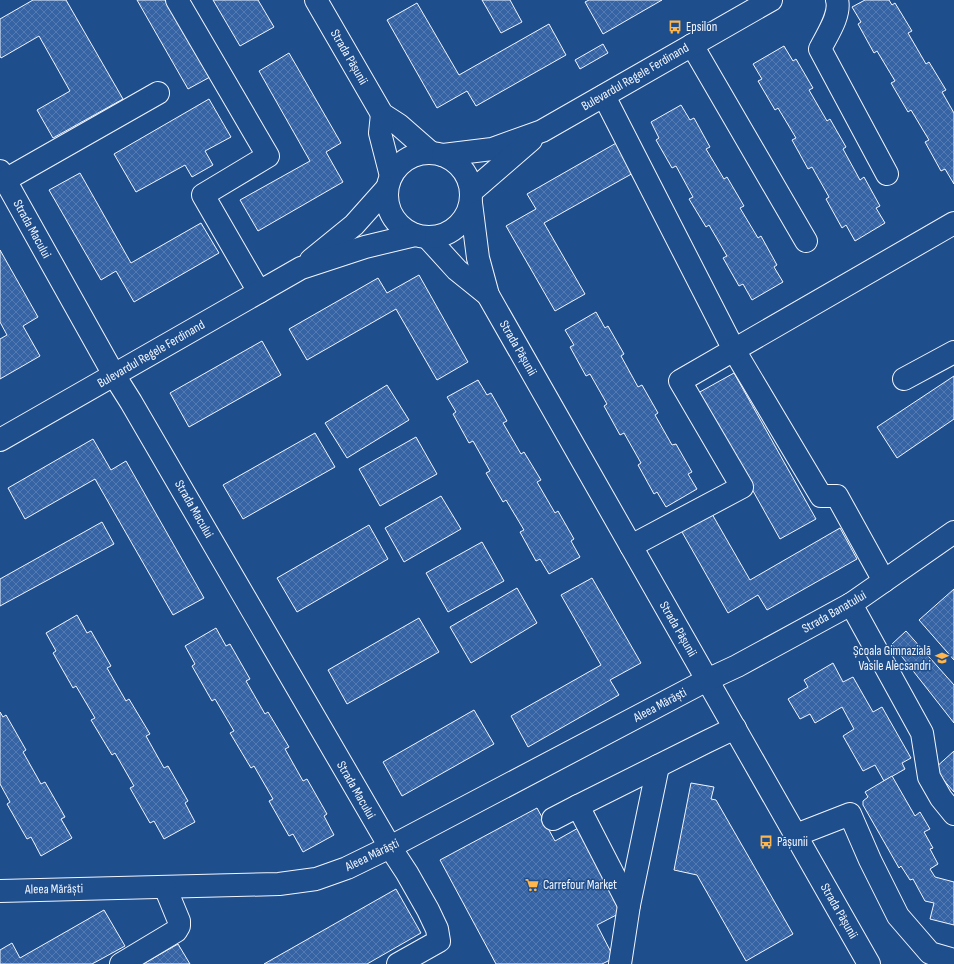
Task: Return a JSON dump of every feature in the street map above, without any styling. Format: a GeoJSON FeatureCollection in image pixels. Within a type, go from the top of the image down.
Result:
{"type":"FeatureCollection","features":[{"type":"Feature","properties":{"kind":"street"},"geometry":{"type":"LineString","coordinates":[[177,0],[268,156],[203,195],[259,292]]}},
{"type":"Feature","properties":{"kind":"street","name":"Strada Pășunii"},"geometry":{"type":"LineString","coordinates":[[316,0],[382,114],[437,154]]}},
{"type":"Feature","properties":{"kind":"street","name":"Bulevardul Regele Ferdinand"},"geometry":{"type":"LineString","coordinates":[[437,154],[492,149],[542,131],[771,0]]}},
{"type":"Feature","properties":{"kind":"street"},"geometry":{"type":"LineString","coordinates":[[837,0],[838,5],[834,22],[820,49],[887,174]]}},
{"type":"Feature","properties":{"kind":"street"},"geometry":{"type":"LineString","coordinates":[[692,45],[806,242]]}},
{"type":"Feature","properties":{"kind":"street"},"geometry":{"type":"LineString","coordinates":[[2,175],[158,93]]}},
{"type":"Feature","properties":{"kind":"street"},"geometry":{"type":"LineString","coordinates":[[604,96],[734,350],[821,496],[837,496],[884,581]]}},
{"type":"Feature","properties":{"kind":"street"},"geometry":{"type":"LineString","coordinates":[[382,114],[380,133],[389,182],[387,200],[390,211],[396,222],[405,230],[421,236],[439,236],[450,232],[460,224],[466,215],[471,197],[468,180],[462,169],[454,161],[437,154],[419,154],[398,166],[389,182]]}},
{"type":"Feature","properties":{"kind":"street","name":"Bulevardul Regele Ferdinand"},"geometry":{"type":"LineString","coordinates":[[471,197],[542,131]]}},
{"type":"Feature","properties":{"kind":"street","name":"Strada Macului"},"geometry":{"type":"LineString","coordinates":[[2,175],[114,375],[428,910],[437,929],[439,941],[398,964]]}},
{"type":"Feature","properties":{"kind":"street","name":"Bulevardul Regele Ferdinand"},"geometry":{"type":"LineString","coordinates":[[0,440],[301,268],[354,225],[389,182]]}},
{"type":"Feature","properties":{"kind":"street","name":"Strada Pășunii"},"geometry":{"type":"LineString","coordinates":[[471,197],[478,258],[488,295],[869,964]]}},
{"type":"Feature","properties":{"kind":"street"},"geometry":{"type":"LineString","coordinates":[[631,546],[742,487],[680,381],[954,223]]}},
{"type":"Feature","properties":{"kind":"street","name":"Bulevardul Regele Ferdinand"},"geometry":{"type":"LineString","coordinates":[[301,268],[365,247],[421,236]]}},
{"type":"Feature","properties":{"kind":"street","name":"Strada Pășunii"},"geometry":{"type":"LineString","coordinates":[[421,236],[488,295]]}},
{"type":"Feature","properties":{"kind":"street"},"geometry":{"type":"LineString","coordinates":[[904,379],[954,352]]}},
{"type":"Feature","properties":{"kind":"street","name":"Strada Banatului"},"geometry":{"type":"LineString","coordinates":[[707,680],[737,666],[851,604],[954,532]]}},
{"type":"Feature","properties":{"kind":"street"},"geometry":{"type":"LineString","coordinates":[[851,604],[922,733],[929,777],[941,798],[954,814]]}},
{"type":"Feature","properties":{"kind":"street","name":"Aleea Mărăști"},"geometry":{"type":"LineString","coordinates":[[0,891],[279,884],[316,879],[347,868],[390,847],[707,680]]}},
{"type":"Feature","properties":{"kind":"street"},"geometry":{"type":"LineString","coordinates":[[553,819],[735,728]]}},
{"type":"Feature","properties":{"kind":"street"},"geometry":{"type":"LineString","coordinates":[[620,964],[629,905],[658,766]]}},
{"type":"Feature","properties":{"kind":"street"},"geometry":{"type":"LineString","coordinates":[[578,806],[629,905]]}},
{"type":"Feature","properties":{"kind":"street"},"geometry":{"type":"LineString","coordinates":[[796,835],[850,814],[870,860],[898,916],[930,953],[954,960]]}},
{"type":"Feature","properties":{"kind":"street"},"geometry":{"type":"LineString","coordinates":[[121,964],[176,931],[179,926],[179,921],[165,887]]}},
{"type":"Feature","properties":{"kind":"building"},"geometry":{"type":"Polygon","coordinates":[[[33,0],[66,0],[123,99],[53,138],[37,110],[70,91],[39,36],[1,58],[0,56],[0,19],[33,0]]]}},
{"type":"Feature","properties":{"kind":"building"},"geometry":{"type":"Polygon","coordinates":[[[137,0],[165,0],[210,77],[188,89],[137,0]]]}},
{"type":"Feature","properties":{"kind":"building"},"geometry":{"type":"Polygon","coordinates":[[[213,0],[258,0],[274,27],[240,46],[213,0]]]}},
{"type":"Feature","properties":{"kind":"building"},"geometry":{"type":"Polygon","coordinates":[[[482,0],[510,0],[522,22],[501,33],[482,0]]]}},
{"type":"Feature","properties":{"kind":"building"},"geometry":{"type":"Polygon","coordinates":[[[589,0],[662,0],[603,34],[585,2],[589,0]]]}},
{"type":"Feature","properties":{"kind":"building"},"geometry":{"type":"Polygon","coordinates":[[[865,0],[889,0],[892,5],[895,3],[912,31],[908,33],[926,64],[929,62],[946,90],[942,92],[954,113],[954,184],[945,169],[941,171],[925,142],[929,140],[911,110],[908,112],[891,83],[895,81],[877,51],[874,53],[858,24],[861,22],[852,7],[865,0]]]}},
{"type":"Feature","properties":{"kind":"building"},"geometry":{"type":"Polygon","coordinates":[[[417,3],[459,75],[549,24],[566,55],[476,106],[467,91],[437,108],[387,20],[417,3]]]}},
{"type":"Feature","properties":{"kind":"building"},"geometry":{"type":"Polygon","coordinates":[[[603,44],[608,53],[580,69],[575,60],[603,44]]]}},
{"type":"Feature","properties":{"kind":"building"},"geometry":{"type":"Polygon","coordinates":[[[784,46],[793,61],[796,59],[813,88],[809,90],[827,121],[830,119],[846,147],[843,149],[860,180],[864,177],[880,206],[876,208],[885,223],[855,241],[846,225],[842,228],[826,199],[829,197],[812,167],[808,169],[792,140],[796,138],[778,108],[775,110],[758,81],[762,79],[753,64],[784,46]]]}},
{"type":"Feature","properties":{"kind":"building"},"geometry":{"type":"Polygon","coordinates":[[[289,53],[341,143],[326,152],[343,182],[258,231],[240,200],[310,161],[259,71],[289,53]]]}},
{"type":"Feature","properties":{"kind":"building"},"geometry":{"type":"Polygon","coordinates":[[[209,99],[231,137],[205,151],[213,165],[192,177],[185,165],[136,192],[114,154],[209,99]]]}},
{"type":"Feature","properties":{"kind":"building"},"geometry":{"type":"Polygon","coordinates":[[[681,105],[690,120],[694,118],[710,147],[706,149],[724,179],[727,177],[744,206],[740,208],[758,238],[761,236],[777,265],[774,267],[783,282],[752,300],[743,284],[739,286],[723,258],[727,256],[709,225],[706,227],[689,199],[693,197],[676,166],[672,168],[656,140],[659,138],[651,122],[681,105]]]}},
{"type":"Feature","properties":{"kind":"building"},"geometry":{"type":"Polygon","coordinates":[[[618,142],[635,172],[544,223],[585,294],[555,311],[506,226],[536,209],[527,194],[618,142]]]}},
{"type":"Feature","properties":{"kind":"building"},"geometry":{"type":"Polygon","coordinates":[[[80,173],[131,263],[201,223],[219,253],[134,302],[116,271],[101,280],[49,190],[80,173]]]}},
{"type":"Feature","properties":{"kind":"building"},"geometry":{"type":"Polygon","coordinates":[[[0,250],[38,317],[23,326],[40,356],[0,379],[0,339],[7,335],[0,322],[0,250]]]}},
{"type":"Feature","properties":{"kind":"building"},"geometry":{"type":"Polygon","coordinates":[[[419,275],[468,362],[437,380],[396,309],[307,360],[289,329],[378,278],[387,293],[419,275]]]}},
{"type":"Feature","properties":{"kind":"building"},"geometry":{"type":"Polygon","coordinates":[[[596,312],[605,328],[608,326],[624,354],[621,356],[638,387],[642,385],[658,413],[655,415],[672,445],[676,444],[692,472],[688,474],[697,489],[666,507],[657,492],[654,494],[638,465],[641,463],[624,433],[620,435],[604,406],[607,404],[590,374],[586,376],[570,347],[574,345],[565,330],[596,312]]]}},
{"type":"Feature","properties":{"kind":"building"},"geometry":{"type":"Polygon","coordinates":[[[262,341],[281,375],[189,427],[170,393],[262,341]]]}},
{"type":"Feature","properties":{"kind":"building"},"geometry":{"type":"Polygon","coordinates":[[[734,373],[816,519],[780,539],[698,393],[734,373]]]}},
{"type":"Feature","properties":{"kind":"building"},"geometry":{"type":"Polygon","coordinates":[[[954,376],[954,419],[897,458],[877,427],[954,376]]]}},
{"type":"Feature","properties":{"kind":"building"},"geometry":{"type":"Polygon","coordinates":[[[478,380],[487,395],[491,393],[507,421],[503,423],[521,454],[524,452],[541,480],[537,482],[555,513],[558,511],[574,539],[571,541],[580,557],[549,574],[540,559],[536,561],[520,532],[524,530],[506,500],[503,502],[486,473],[490,471],[473,441],[469,443],[453,414],[456,412],[447,397],[478,380]]]}},
{"type":"Feature","properties":{"kind":"building"},"geometry":{"type":"Polygon","coordinates":[[[387,385],[409,420],[347,458],[325,423],[387,385]]]}},
{"type":"Feature","properties":{"kind":"building"},"geometry":{"type":"Polygon","coordinates":[[[315,433],[335,467],[243,519],[223,485],[315,433]]]}},
{"type":"Feature","properties":{"kind":"building"},"geometry":{"type":"Polygon","coordinates":[[[416,437],[437,474],[380,506],[359,469],[416,437]]]}},
{"type":"Feature","properties":{"kind":"building"},"geometry":{"type":"Polygon","coordinates":[[[93,439],[111,470],[126,461],[204,598],[173,615],[95,479],[25,519],[8,488],[93,439]]]}},
{"type":"Feature","properties":{"kind":"building"},"geometry":{"type":"Polygon","coordinates":[[[441,496],[461,529],[404,562],[385,528],[441,496]]]}},
{"type":"Feature","properties":{"kind":"building"},"geometry":{"type":"Polygon","coordinates":[[[708,507],[750,580],[840,528],[857,559],[767,610],[758,595],[728,613],[678,525],[708,507]]]}},
{"type":"Feature","properties":{"kind":"building"},"geometry":{"type":"Polygon","coordinates":[[[102,522],[114,544],[0,606],[0,579],[102,522]]]}},
{"type":"Feature","properties":{"kind":"building"},"geometry":{"type":"Polygon","coordinates":[[[369,525],[388,559],[297,612],[277,578],[369,525]]]}},
{"type":"Feature","properties":{"kind":"building"},"geometry":{"type":"Polygon","coordinates":[[[482,542],[504,581],[448,612],[426,573],[482,542]]]}},
{"type":"Feature","properties":{"kind":"building"},"geometry":{"type":"Polygon","coordinates":[[[592,578],[641,663],[610,680],[619,695],[528,747],[511,716],[601,665],[561,595],[592,578]]]}},
{"type":"Feature","properties":{"kind":"building"},"geometry":{"type":"Polygon","coordinates":[[[517,588],[537,623],[471,663],[450,627],[517,588]]]}},
{"type":"Feature","properties":{"kind":"building"},"geometry":{"type":"Polygon","coordinates":[[[954,589],[954,660],[919,620],[954,589]]]}},
{"type":"Feature","properties":{"kind":"building"},"geometry":{"type":"Polygon","coordinates":[[[77,615],[87,633],[91,631],[111,666],[107,668],[126,701],[129,699],[150,734],[146,736],[164,768],[168,766],[188,801],[185,803],[195,822],[164,839],[154,821],[150,823],[130,788],[134,786],[115,753],[112,755],[91,720],[95,718],[76,686],[73,688],[53,653],[56,651],[46,633],[77,615]]]}},
{"type":"Feature","properties":{"kind":"building"},"geometry":{"type":"Polygon","coordinates":[[[419,618],[439,652],[347,704],[328,670],[419,618]]]}},
{"type":"Feature","properties":{"kind":"building"},"geometry":{"type":"Polygon","coordinates":[[[216,628],[226,646],[230,644],[250,679],[246,681],[265,714],[268,712],[289,747],[285,749],[303,781],[307,779],[327,814],[324,816],[334,835],[303,852],[293,834],[289,836],[269,801],[273,799],[254,766],[251,768],[230,733],[234,731],[215,699],[212,701],[192,666],[195,664],[185,646],[216,628]]]}},
{"type":"Feature","properties":{"kind":"building"},"geometry":{"type":"Polygon","coordinates":[[[906,631],[954,685],[954,723],[892,644],[906,631]]]}},
{"type":"Feature","properties":{"kind":"building"},"geometry":{"type":"Polygon","coordinates":[[[833,663],[843,682],[853,677],[873,712],[882,707],[911,758],[902,763],[905,769],[884,781],[875,765],[863,771],[843,736],[854,729],[842,707],[815,723],[810,714],[800,719],[788,699],[808,687],[804,680],[833,663]]]}},
{"type":"Feature","properties":{"kind":"building"},"geometry":{"type":"Polygon","coordinates":[[[474,710],[494,744],[402,796],[383,762],[474,710]]]}},
{"type":"Feature","properties":{"kind":"building"},"geometry":{"type":"Polygon","coordinates":[[[0,712],[3,717],[6,715],[26,750],[23,752],[41,784],[45,782],[65,817],[61,819],[72,838],[41,856],[31,837],[27,839],[7,804],[10,802],[0,784],[0,712]]]}},
{"type":"Feature","properties":{"kind":"building"},"geometry":{"type":"Polygon","coordinates":[[[954,751],[954,792],[934,769],[954,751]]]}},
{"type":"Feature","properties":{"kind":"building"},"geometry":{"type":"Polygon","coordinates":[[[892,776],[915,816],[920,812],[930,829],[924,832],[933,848],[930,849],[938,864],[930,869],[935,877],[954,882],[954,925],[930,919],[934,903],[925,901],[913,879],[910,880],[901,866],[899,868],[863,805],[863,801],[868,797],[865,792],[892,776]]]}},
{"type":"Feature","properties":{"kind":"building"},"geometry":{"type":"Polygon","coordinates":[[[691,783],[714,787],[711,799],[716,800],[793,934],[746,961],[697,875],[674,870],[691,783]]]}},
{"type":"Feature","properties":{"kind":"building","name":"Carrefour Market"},"geometry":{"type":"Polygon","coordinates":[[[537,808],[555,841],[580,827],[624,911],[597,925],[614,958],[602,964],[496,964],[440,860],[537,808]]]}},
{"type":"Feature","properties":{"kind":"building"},"geometry":{"type":"Polygon","coordinates":[[[396,889],[421,933],[367,964],[264,964],[396,889]]]}},
{"type":"Feature","properties":{"kind":"building"},"geometry":{"type":"Polygon","coordinates":[[[104,910],[125,946],[92,964],[0,964],[0,950],[12,943],[20,958],[104,910]]]}},
{"type":"Feature","properties":{"kind":"building"},"geometry":{"type":"Polygon","coordinates":[[[178,944],[190,964],[143,964],[178,944]]]}},
{"type":"Feature","properties":{"kind":"place","name":"Epsilon"},"geometry":{"type":"Point","coordinates":[675,27]}},
{"type":"Feature","properties":{"kind":"place","name":"Școala Gimnazială Vasile Alecsandri"},"geometry":{"type":"Point","coordinates":[942,658]}},
{"type":"Feature","properties":{"kind":"place","name":"Pășunii"},"geometry":{"type":"Point","coordinates":[766,842]}},
{"type":"Feature","properties":{"kind":"place","name":"Carrefour Market"},"geometry":{"type":"Point","coordinates":[532,885]}}]}
